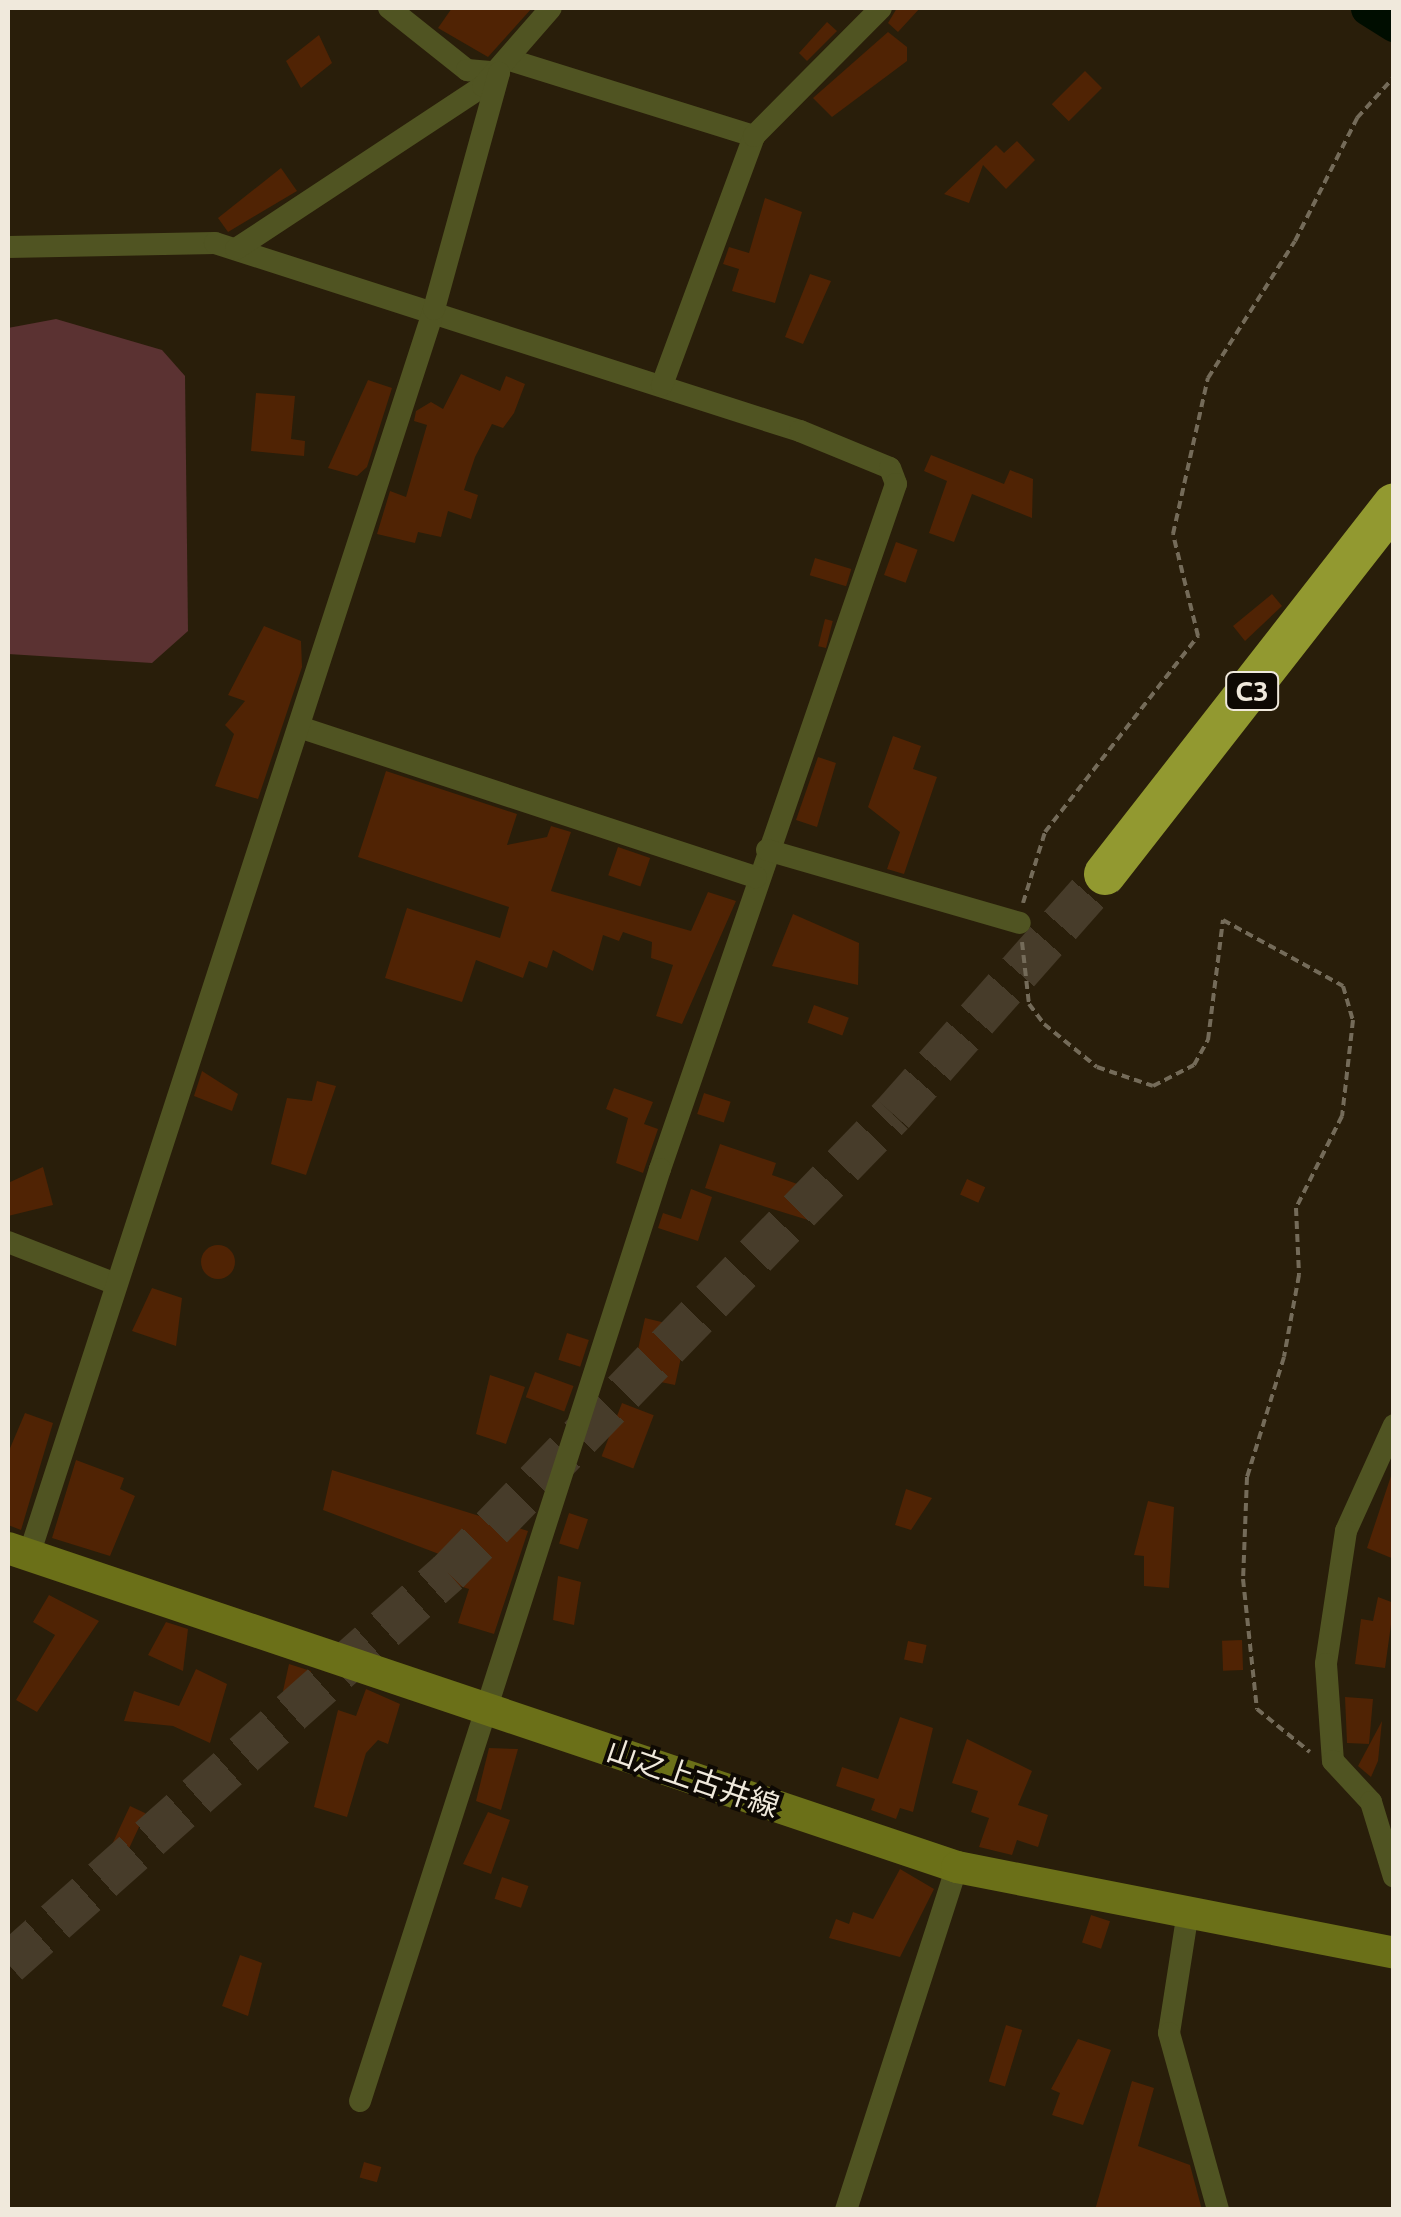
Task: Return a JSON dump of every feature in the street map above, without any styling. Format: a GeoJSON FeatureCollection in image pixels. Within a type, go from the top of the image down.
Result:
{"type":"FeatureCollection","features":[{"type":"Feature","properties":{"kind":"highway","name":"C3"},"geometry":{"type":"LineString","coordinates":[[1105,874],[1394,504]]}},
{"type":"Feature","properties":{"kind":"main road","name":"山之上古井線"},"geometry":{"type":"LineString","coordinates":[[18,1551],[956,1866],[1187,1918],[1394,1953]]}},
{"type":"Feature","properties":{"kind":"street"},"geometry":{"type":"LineString","coordinates":[[389,8],[467,70],[504,67],[754,136]]}},
{"type":"Feature","properties":{"kind":"street"},"geometry":{"type":"LineString","coordinates":[[236,248],[504,67],[551,8]]}},
{"type":"Feature","properties":{"kind":"street"},"geometry":{"type":"LineString","coordinates":[[662,384],[754,136],[881,8]]}},
{"type":"Feature","properties":{"kind":"street"},"geometry":{"type":"LineString","coordinates":[[18,1551],[113,1283],[300,727],[434,309],[504,67]]}},
{"type":"Feature","properties":{"kind":"street"},"geometry":{"type":"LineString","coordinates":[[8,246],[236,248],[662,384],[890,468],[896,484],[756,876],[360,2101]]}},
{"type":"Feature","properties":{"kind":"street"},"geometry":{"type":"LineString","coordinates":[[300,727],[756,876]]}},
{"type":"Feature","properties":{"kind":"street"},"geometry":{"type":"LineString","coordinates":[[767,850],[1020,922]]}},
{"type":"Feature","properties":{"kind":"street"},"geometry":{"type":"LineString","coordinates":[[8,1242],[113,1283]]}},
{"type":"Feature","properties":{"kind":"street"},"geometry":{"type":"LineString","coordinates":[[1394,1425],[1332,1585],[1333,1761],[1371,1802],[1394,1877]]}},
{"type":"Feature","properties":{"kind":"street"},"geometry":{"type":"LineString","coordinates":[[846,2210],[956,1866]]}},
{"type":"Feature","properties":{"kind":"street"},"geometry":{"type":"LineString","coordinates":[[1187,1918],[1170,2033],[1218,2210]]}},
{"type":"Feature","properties":{"kind":"path"},"geometry":{"type":"LineString","coordinates":[[1333,1761],[1256,1709],[1244,1578],[1247,1478],[1299,1274],[1296,1208],[1342,1116],[1349,1079],[1353,1020],[1343,986],[1223,920],[1208,1040],[1194,1066],[1153,1086],[1098,1067],[1044,1024],[1029,1004],[1020,922],[1044,832],[1198,636],[1174,534],[1208,378],[1375,98],[1394,77]]}},
{"type":"Feature","properties":{"kind":"shaded area"},"geometry":{"type":"Polygon","coordinates":[[[56,319],[162,350],[185,376],[188,631],[152,663],[8,654],[8,328],[56,319]]]}},
{"type":"Feature","properties":{"kind":"building"},"geometry":{"type":"Polygon","coordinates":[[[452,8],[532,8],[488,57],[438,28],[452,8]]]}},
{"type":"Feature","properties":{"kind":"building"},"geometry":{"type":"Polygon","coordinates":[[[897,8],[920,8],[898,32],[888,23],[897,8]]]}},
{"type":"Feature","properties":{"kind":"building"},"geometry":{"type":"Polygon","coordinates":[[[827,22],[837,31],[807,61],[799,53],[827,22]]]}},
{"type":"Feature","properties":{"kind":"building"},"geometry":{"type":"Polygon","coordinates":[[[888,32],[907,47],[907,61],[832,117],[813,98],[888,32]]]}},
{"type":"Feature","properties":{"kind":"building"},"geometry":{"type":"Polygon","coordinates":[[[319,35],[332,63],[301,88],[286,61],[319,35]]]}},
{"type":"Feature","properties":{"kind":"building"},"geometry":{"type":"Polygon","coordinates":[[[1085,71],[1102,88],[1069,121],[1052,104],[1085,71]]]}},
{"type":"Feature","properties":{"kind":"building"},"geometry":{"type":"Polygon","coordinates":[[[1017,141],[1035,160],[1006,189],[983,165],[969,203],[944,194],[996,145],[1004,153],[1017,141]]]}},
{"type":"Feature","properties":{"kind":"building"},"geometry":{"type":"Polygon","coordinates":[[[281,168],[297,191],[228,232],[218,218],[281,168]]]}},
{"type":"Feature","properties":{"kind":"building"},"geometry":{"type":"Polygon","coordinates":[[[765,198],[802,212],[775,303],[732,291],[739,269],[723,264],[729,247],[749,253],[765,198]]]}},
{"type":"Feature","properties":{"kind":"building"},"geometry":{"type":"Polygon","coordinates":[[[810,274],[831,281],[803,344],[785,337],[810,274]]]}},
{"type":"Feature","properties":{"kind":"building"},"geometry":{"type":"Polygon","coordinates":[[[461,374],[500,391],[506,376],[525,384],[514,413],[503,428],[492,424],[475,457],[464,490],[478,495],[471,519],[448,511],[441,537],[418,532],[415,543],[377,534],[390,491],[406,497],[427,425],[414,421],[416,411],[431,402],[443,409],[461,374]]]}},
{"type":"Feature","properties":{"kind":"building"},"geometry":{"type":"Polygon","coordinates":[[[368,380],[392,388],[367,467],[357,476],[328,468],[368,380]]]}},
{"type":"Feature","properties":{"kind":"building"},"geometry":{"type":"Polygon","coordinates":[[[256,393],[295,396],[291,439],[305,441],[304,456],[251,451],[256,393]]]}},
{"type":"Feature","properties":{"kind":"building"},"geometry":{"type":"Polygon","coordinates":[[[931,455],[1004,484],[1010,470],[1033,479],[1032,518],[972,494],[954,542],[929,533],[947,481],[924,471],[931,455]]]}},
{"type":"Feature","properties":{"kind":"building"},"geometry":{"type":"Polygon","coordinates":[[[896,542],[918,550],[906,583],[884,575],[896,542]]]}},
{"type":"Feature","properties":{"kind":"building"},"geometry":{"type":"Polygon","coordinates":[[[815,558],[851,569],[846,586],[810,575],[815,558]]]}},
{"type":"Feature","properties":{"kind":"building"},"geometry":{"type":"Polygon","coordinates":[[[1272,594],[1282,606],[1245,641],[1233,626],[1272,594]]]}},
{"type":"Feature","properties":{"kind":"building"},"geometry":{"type":"Polygon","coordinates":[[[825,619],[833,621],[826,648],[818,646],[825,619]]]}},
{"type":"Feature","properties":{"kind":"building"},"geometry":{"type":"Polygon","coordinates":[[[264,626],[301,641],[302,667],[258,799],[215,786],[234,734],[225,725],[245,701],[228,695],[264,626]]]}},
{"type":"Feature","properties":{"kind":"building"},"geometry":{"type":"Polygon","coordinates":[[[893,736],[921,746],[913,769],[937,777],[904,874],[887,869],[900,832],[868,807],[893,736]]]}},
{"type":"Feature","properties":{"kind":"building"},"geometry":{"type":"Polygon","coordinates":[[[818,757],[836,763],[817,827],[796,820],[818,757]]]}},
{"type":"Feature","properties":{"kind":"building"},"geometry":{"type":"Polygon","coordinates":[[[386,771],[517,814],[507,845],[547,837],[551,826],[571,832],[551,891],[691,931],[708,892],[736,901],[682,1024],[656,1016],[673,965],[651,958],[652,942],[623,932],[619,941],[603,935],[593,971],[553,950],[547,968],[529,961],[523,978],[476,960],[462,1002],[385,978],[407,908],[500,938],[509,907],[358,857],[386,771]]]}},
{"type":"Feature","properties":{"kind":"building"},"geometry":{"type":"Polygon","coordinates":[[[618,847],[650,858],[640,886],[608,875],[618,847]]]}},
{"type":"Feature","properties":{"kind":"building"},"geometry":{"type":"Polygon","coordinates":[[[793,914],[859,943],[858,985],[772,966],[793,914]]]}},
{"type":"Feature","properties":{"kind":"building"},"geometry":{"type":"Polygon","coordinates":[[[814,1005],[849,1018],[842,1036],[808,1023],[814,1005]]]}},
{"type":"Feature","properties":{"kind":"building"},"geometry":{"type":"Polygon","coordinates":[[[202,1071],[238,1094],[232,1111],[194,1096],[202,1071]]]}},
{"type":"Feature","properties":{"kind":"building"},"geometry":{"type":"Polygon","coordinates":[[[317,1081],[336,1086],[306,1175],[271,1164],[287,1098],[312,1101],[317,1081]]]}},
{"type":"Feature","properties":{"kind":"building"},"geometry":{"type":"Polygon","coordinates":[[[614,1088],[653,1102],[644,1124],[658,1129],[643,1173],[616,1163],[628,1118],[606,1109],[614,1088]]]}},
{"type":"Feature","properties":{"kind":"building"},"geometry":{"type":"Polygon","coordinates":[[[704,1093],[731,1102],[724,1123],[697,1114],[704,1093]]]}},
{"type":"Feature","properties":{"kind":"building"},"geometry":{"type":"Polygon","coordinates":[[[720,1144],[776,1163],[772,1175],[817,1191],[808,1220],[705,1188],[720,1144]]]}},
{"type":"Feature","properties":{"kind":"building"},"geometry":{"type":"Polygon","coordinates":[[[43,1167],[53,1205],[8,1216],[8,1183],[43,1167]]]}},
{"type":"Feature","properties":{"kind":"building"},"geometry":{"type":"Polygon","coordinates":[[[967,1179],[985,1187],[978,1203],[960,1195],[967,1179]]]}},
{"type":"Feature","properties":{"kind":"building"},"geometry":{"type":"Polygon","coordinates":[[[691,1189],[712,1197],[698,1241],[658,1228],[663,1213],[681,1219],[691,1189]]]}},
{"type":"Feature","properties":{"kind":"building"},"geometry":{"type":"Polygon","coordinates":[[[218,1245],[230,1250],[235,1262],[230,1274],[218,1279],[206,1274],[201,1262],[206,1250],[218,1245]]]}},
{"type":"Feature","properties":{"kind":"building"},"geometry":{"type":"Polygon","coordinates":[[[152,1288],[182,1298],[176,1346],[132,1331],[152,1288]]]}},
{"type":"Feature","properties":{"kind":"building"},"geometry":{"type":"Polygon","coordinates":[[[645,1318],[678,1326],[676,1337],[685,1339],[675,1385],[632,1376],[645,1318]]]}},
{"type":"Feature","properties":{"kind":"building"},"geometry":{"type":"Polygon","coordinates":[[[567,1333],[589,1340],[580,1367],[558,1360],[567,1333]]]}},
{"type":"Feature","properties":{"kind":"building"},"geometry":{"type":"Polygon","coordinates":[[[535,1372],[574,1386],[564,1411],[526,1397],[535,1372]]]}},
{"type":"Feature","properties":{"kind":"building"},"geometry":{"type":"Polygon","coordinates":[[[490,1375],[525,1387],[506,1444],[476,1434],[490,1375]]]}},
{"type":"Feature","properties":{"kind":"building"},"geometry":{"type":"Polygon","coordinates":[[[622,1403],[654,1415],[633,1468],[602,1456],[622,1403]]]}},
{"type":"Feature","properties":{"kind":"building"},"geometry":{"type":"Polygon","coordinates":[[[25,1413],[53,1423],[21,1530],[8,1525],[8,1453],[25,1413]]]}},
{"type":"Feature","properties":{"kind":"building"},"geometry":{"type":"Polygon","coordinates":[[[76,1460],[124,1478],[120,1489],[135,1496],[110,1556],[52,1538],[76,1460]]]}},
{"type":"Feature","properties":{"kind":"building"},"geometry":{"type":"Polygon","coordinates":[[[1394,1467],[1394,1559],[1367,1548],[1394,1467]]]}},
{"type":"Feature","properties":{"kind":"building"},"geometry":{"type":"Polygon","coordinates":[[[332,1470],[528,1531],[494,1634],[458,1623],[469,1589],[432,1577],[439,1554],[323,1510],[332,1470]]]}},
{"type":"Feature","properties":{"kind":"building"},"geometry":{"type":"Polygon","coordinates":[[[906,1489],[932,1498],[911,1530],[895,1525],[906,1489]]]}},
{"type":"Feature","properties":{"kind":"building"},"geometry":{"type":"Polygon","coordinates":[[[1148,1501],[1174,1507],[1169,1588],[1144,1586],[1144,1556],[1134,1555],[1148,1501]]]}},
{"type":"Feature","properties":{"kind":"building"},"geometry":{"type":"Polygon","coordinates":[[[569,1513],[588,1519],[578,1550],[559,1543],[569,1513]]]}},
{"type":"Feature","properties":{"kind":"building"},"geometry":{"type":"Polygon","coordinates":[[[558,1576],[581,1582],[574,1625],[553,1620],[558,1576]]]}},
{"type":"Feature","properties":{"kind":"building"},"geometry":{"type":"Polygon","coordinates":[[[49,1595],[99,1621],[37,1712],[16,1700],[55,1635],[33,1622],[49,1595]]]}},
{"type":"Feature","properties":{"kind":"building"},"geometry":{"type":"Polygon","coordinates":[[[1378,1597],[1394,1603],[1385,1668],[1355,1664],[1361,1619],[1373,1621],[1378,1597]]]}},
{"type":"Feature","properties":{"kind":"building"},"geometry":{"type":"Polygon","coordinates":[[[166,1622],[188,1629],[183,1671],[148,1655],[166,1622]]]}},
{"type":"Feature","properties":{"kind":"building"},"geometry":{"type":"Polygon","coordinates":[[[1242,1640],[1243,1670],[1223,1671],[1222,1641],[1242,1640]]]}},
{"type":"Feature","properties":{"kind":"building"},"geometry":{"type":"Polygon","coordinates":[[[908,1641],[927,1645],[923,1664],[904,1660],[908,1641]]]}},
{"type":"Feature","properties":{"kind":"building"},"geometry":{"type":"Polygon","coordinates":[[[289,1664],[311,1671],[301,1697],[283,1691],[289,1664]]]}},
{"type":"Feature","properties":{"kind":"building"},"geometry":{"type":"Polygon","coordinates":[[[196,1669],[227,1684],[210,1743],[173,1726],[124,1721],[134,1691],[179,1706],[196,1669]]]}},
{"type":"Feature","properties":{"kind":"building"},"geometry":{"type":"Polygon","coordinates":[[[366,1689],[400,1704],[388,1744],[378,1740],[366,1753],[347,1817],[314,1807],[338,1710],[356,1716],[366,1689]]]}},
{"type":"Feature","properties":{"kind":"building"},"geometry":{"type":"Polygon","coordinates":[[[1345,1697],[1373,1699],[1369,1744],[1347,1743],[1345,1697]]]}},
{"type":"Feature","properties":{"kind":"building"},"geometry":{"type":"Polygon","coordinates":[[[900,1717],[933,1728],[913,1812],[900,1808],[896,1819],[871,1810],[875,1799],[836,1786],[842,1767],[878,1779],[900,1717]]]}},
{"type":"Feature","properties":{"kind":"building"},"geometry":{"type":"Polygon","coordinates":[[[1382,1721],[1378,1761],[1371,1777],[1358,1766],[1382,1721]]]}},
{"type":"Feature","properties":{"kind":"building"},"geometry":{"type":"Polygon","coordinates":[[[967,1739],[1032,1771],[1018,1805],[1048,1815],[1038,1847],[1017,1840],[1012,1855],[979,1847],[989,1818],[971,1812],[978,1791],[952,1783],[967,1739]]]}},
{"type":"Feature","properties":{"kind":"building"},"geometry":{"type":"Polygon","coordinates":[[[489,1748],[518,1749],[501,1810],[476,1801],[489,1748]]]}},
{"type":"Feature","properties":{"kind":"building"},"geometry":{"type":"Polygon","coordinates":[[[130,1806],[145,1813],[124,1859],[108,1852],[130,1806]]]}},
{"type":"Feature","properties":{"kind":"building"},"geometry":{"type":"Polygon","coordinates":[[[488,1812],[510,1820],[491,1874],[463,1864],[488,1812]]]}},
{"type":"Feature","properties":{"kind":"building"},"geometry":{"type":"Polygon","coordinates":[[[900,1869],[934,1889],[900,1957],[829,1938],[836,1919],[849,1924],[853,1912],[873,1919],[900,1869]]]}},
{"type":"Feature","properties":{"kind":"building"},"geometry":{"type":"Polygon","coordinates":[[[502,1877],[528,1886],[521,1908],[495,1899],[502,1877]]]}},
{"type":"Feature","properties":{"kind":"building"},"geometry":{"type":"Polygon","coordinates":[[[1091,1915],[1110,1921],[1101,1949],[1082,1943],[1091,1915]]]}},
{"type":"Feature","properties":{"kind":"building"},"geometry":{"type":"Polygon","coordinates":[[[240,1955],[262,1963],[248,2016],[222,2006],[240,1955]]]}},
{"type":"Feature","properties":{"kind":"building"},"geometry":{"type":"Polygon","coordinates":[[[1006,2025],[1022,2030],[1005,2086],[989,2081],[1006,2025]]]}},
{"type":"Feature","properties":{"kind":"building"},"geometry":{"type":"Polygon","coordinates":[[[1078,2039],[1111,2050],[1083,2125],[1052,2115],[1060,2093],[1051,2089],[1078,2039]]]}},
{"type":"Feature","properties":{"kind":"building"},"geometry":{"type":"Polygon","coordinates":[[[1132,2081],[1154,2088],[1138,2146],[1190,2165],[1202,2210],[1095,2210],[1132,2081]]]}},
{"type":"Feature","properties":{"kind":"building"},"geometry":{"type":"Polygon","coordinates":[[[364,2162],[381,2167],[377,2182],[360,2177],[364,2162]]]}},
{"type":"Feature","properties":{"kind":"waterway"},"geometry":{"type":"LineString","coordinates":[[1368,8],[1394,24]]}},
{"type":"Feature","properties":{"kind":"tunnel"},"geometry":{"type":"LineString","coordinates":[[8,1964],[448,1573],[893,1114],[1105,874]]}}]}
